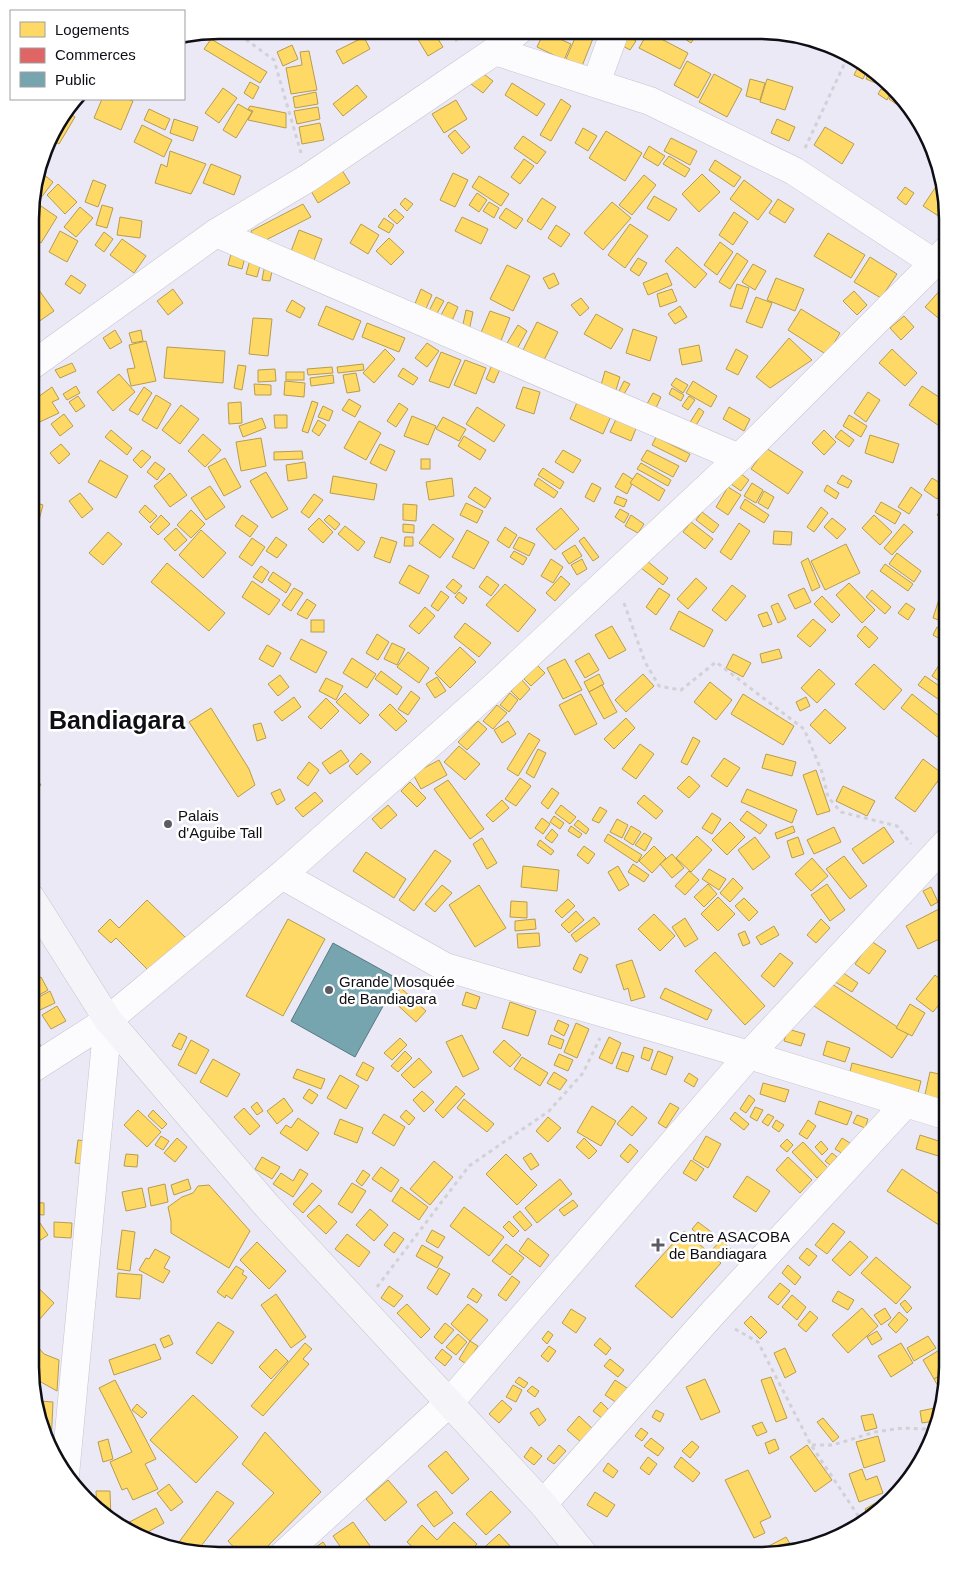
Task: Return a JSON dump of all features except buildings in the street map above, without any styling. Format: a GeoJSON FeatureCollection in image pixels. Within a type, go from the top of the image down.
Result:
{"type":"FeatureCollection","features":[{"type":"Feature","properties":{"kind":"main road"},"geometry":{"type":"LineString","coordinates":[[39,911],[108,1020],[267,1206],[543,1504],[577,1547]]}},
{"type":"Feature","properties":{"kind":"street"},"geometry":{"type":"LineString","coordinates":[[39,360],[216,233],[308,178],[495,51],[509,39]]}},
{"type":"Feature","properties":{"kind":"street"},"geometry":{"type":"LineString","coordinates":[[596,83],[612,39]]}},
{"type":"Feature","properties":{"kind":"street"},"geometry":{"type":"LineString","coordinates":[[495,51],[650,100],[794,171],[939,255]]}},
{"type":"Feature","properties":{"kind":"street"},"geometry":{"type":"LineString","coordinates":[[216,233],[739,458]]}},
{"type":"Feature","properties":{"kind":"street"},"geometry":{"type":"LineString","coordinates":[[39,1064],[108,1020],[282,875],[492,689],[739,458],[939,258]]}},
{"type":"Feature","properties":{"kind":"street"},"geometry":{"type":"LineString","coordinates":[[292,1547],[450,1404],[749,1055],[939,850]]}},
{"type":"Feature","properties":{"kind":"street"},"geometry":{"type":"LineString","coordinates":[[282,875],[445,967],[749,1055],[939,1113]]}},
{"type":"Feature","properties":{"kind":"street"},"geometry":{"type":"LineString","coordinates":[[66,1462],[108,1020]]}},
{"type":"Feature","properties":{"kind":"street"},"geometry":{"type":"LineString","coordinates":[[543,1504],[711,1315],[906,1103]]}},
{"type":"Feature","properties":{"kind":"path"},"geometry":{"type":"LineString","coordinates":[[245,39],[274,60],[308,178]]}},
{"type":"Feature","properties":{"kind":"path"},"geometry":{"type":"LineString","coordinates":[[794,171],[846,61]]}},
{"type":"Feature","properties":{"kind":"path"},"geometry":{"type":"LineString","coordinates":[[614,574],[644,662],[658,686],[681,690],[716,662],[804,729],[822,772],[828,797],[841,812],[897,826],[926,864]]}},
{"type":"Feature","properties":{"kind":"path"},"geometry":{"type":"LineString","coordinates":[[361,1308],[469,1166],[549,1112],[583,1073],[611,1015]]}},
{"type":"Feature","properties":{"kind":"path"},"geometry":{"type":"LineString","coordinates":[[711,1315],[758,1342],[811,1444],[859,1517]]}},
{"type":"Feature","properties":{"kind":"path"},"geometry":{"type":"LineString","coordinates":[[811,1444],[833,1445],[875,1432],[903,1428],[929,1429]]}},
{"type":"Feature","properties":{"kind":"place","name":"Palais d'Aguibe Tall"},"geometry":{"type":"Point","coordinates":[168,824]}},
{"type":"Feature","properties":{"kind":"place","name":"Grande Mosquée de Bandiagara"},"geometry":{"type":"Point","coordinates":[329,990]}},
{"type":"Feature","properties":{"kind":"place","name":"Centre ASACOBA de Bandiagara"},"geometry":{"type":"Point","coordinates":[658,1245]}},
{"type":"Feature","properties":{"kind":"district","name":"Bandiagara"},"geometry":{"type":"Point","coordinates":[117,720]}}]}
